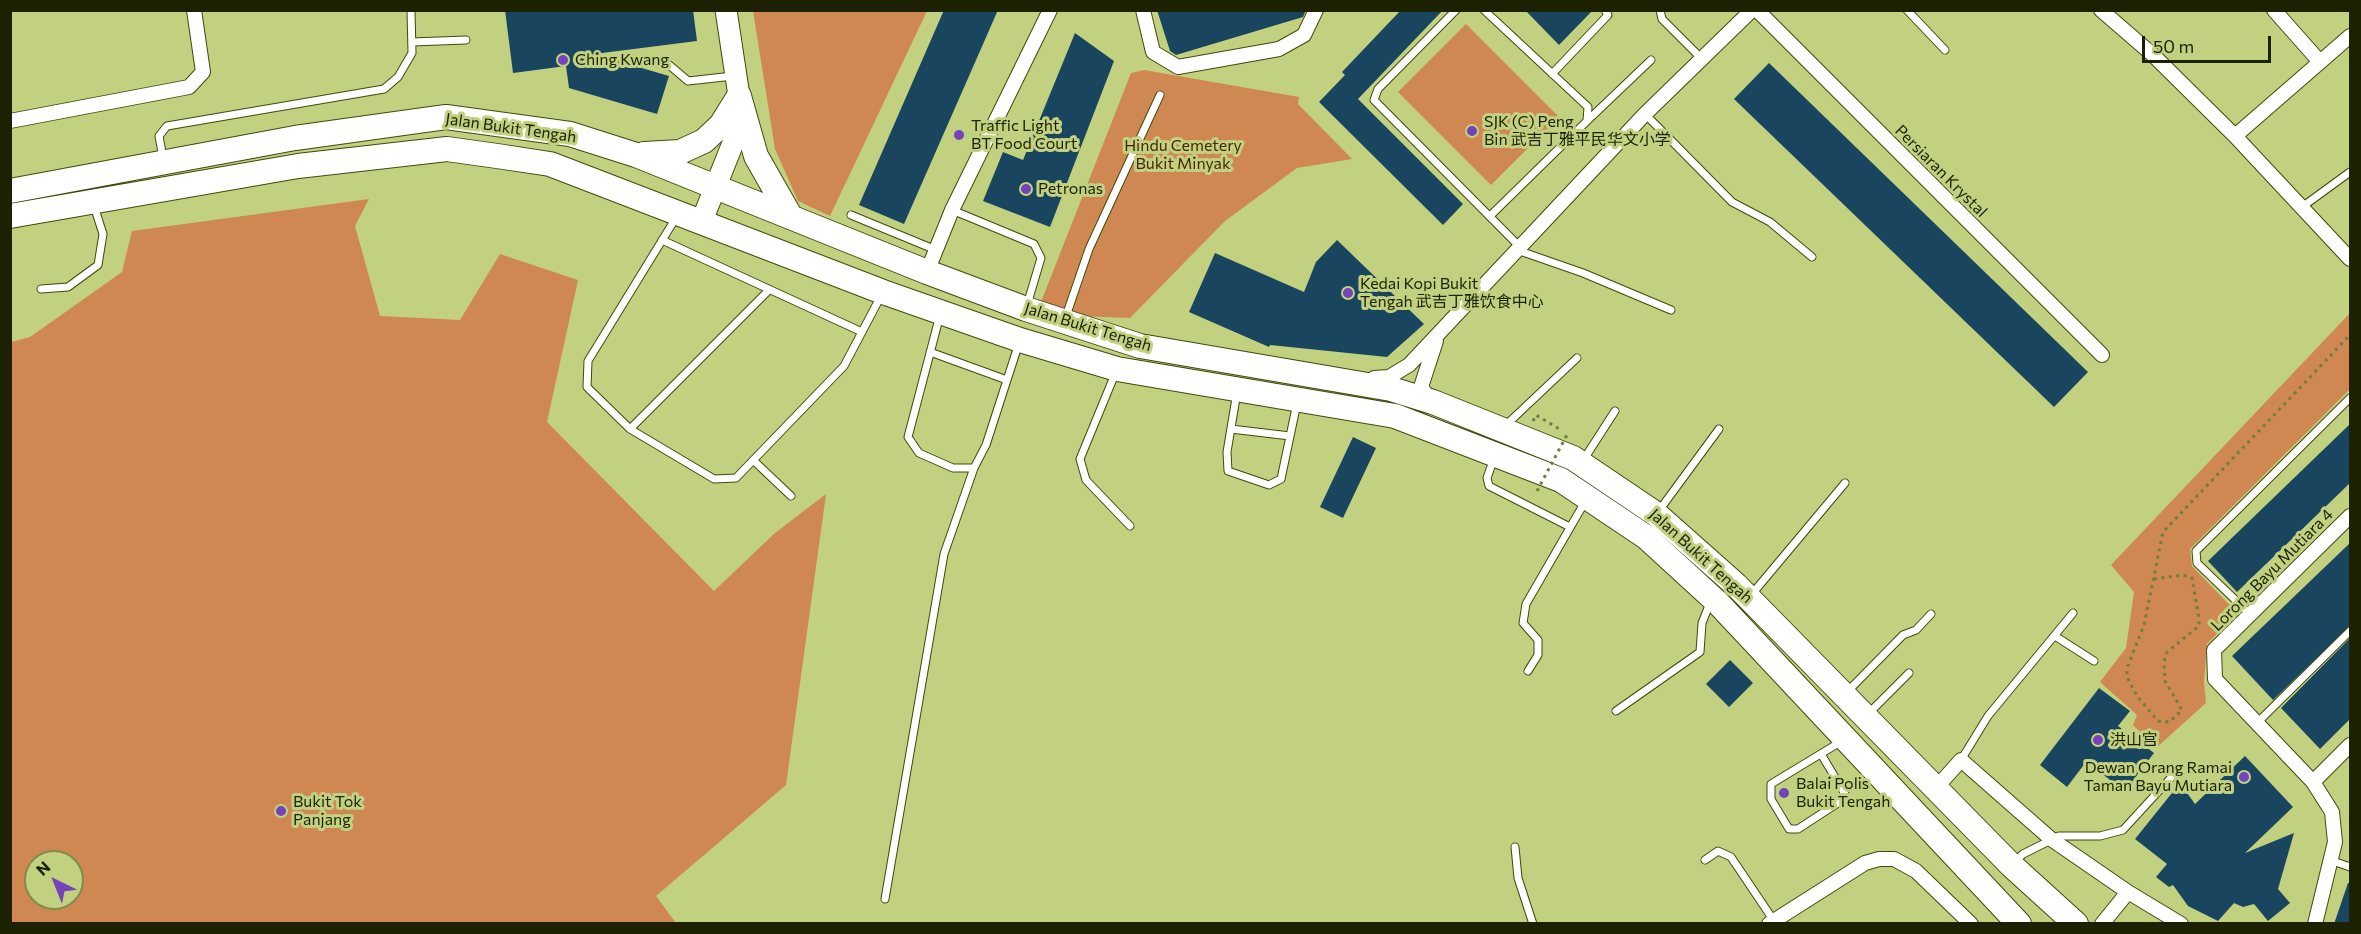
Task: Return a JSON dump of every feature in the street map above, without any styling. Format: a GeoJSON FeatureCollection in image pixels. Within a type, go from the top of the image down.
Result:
{"type":"FeatureCollection","features":[{"type":"Feature","properties":{"kind":"highway"},"geometry":{"type":"LineString","coordinates":[[636,154],[680,152],[693,148],[721,125],[737,86]]}},
{"type":"Feature","properties":{"kind":"highway"},"geometry":{"type":"LineString","coordinates":[[737,86],[756,156],[789,214]]}},
{"type":"Feature","properties":{"kind":"highway","name":"Jalan Bukit Tengah"},"geometry":{"type":"LineString","coordinates":[[10,191],[295,138],[446,117],[570,134],[636,154],[717,188],[789,214],[927,272],[1026,309],[1140,346],[1391,389],[1432,402],[1501,428],[1581,464],[1656,514],[1749,598],[2011,865],[2076,924]]}},
{"type":"Feature","properties":{"kind":"highway","name":"Jalan Bukit Tengah"},"geometry":{"type":"LineString","coordinates":[[10,216],[298,166],[447,149],[550,164],[941,313],[1117,369],[1395,416],[1561,480],[1646,537],[1713,598],[1847,738],[2019,924]]}},
{"type":"Feature","properties":{"kind":"main road"},"geometry":{"type":"LineString","coordinates":[[701,223],[717,188],[733,143],[737,86],[726,10]]}},
{"type":"Feature","properties":{"kind":"street"},"geometry":{"type":"LineString","coordinates":[[10,122],[189,87],[203,72],[194,10]]}},
{"type":"Feature","properties":{"kind":"street"},"geometry":{"type":"LineString","coordinates":[[927,272],[952,210],[1050,10]]}},
{"type":"Feature","properties":{"kind":"street"},"geometry":{"type":"LineString","coordinates":[[1143,10],[1153,52],[1178,67],[1280,49],[1304,35],[1316,10]]}},
{"type":"Feature","properties":{"kind":"street"},"geometry":{"type":"LineString","coordinates":[[1324,379],[1389,377],[1409,365],[1645,114],[1752,10]]}},
{"type":"Feature","properties":{"kind":"street","name":"Persiaran Krystal"},"geometry":{"type":"LineString","coordinates":[[1757,10],[2102,355]]}},
{"type":"Feature","properties":{"kind":"street"},"geometry":{"type":"LineString","coordinates":[[2101,10],[2153,55],[2235,136],[2350,260]]}},
{"type":"Feature","properties":{"kind":"street"},"geometry":{"type":"LineString","coordinates":[[2274,10],[2320,62]]}},
{"type":"Feature","properties":{"kind":"street"},"geometry":{"type":"LineString","coordinates":[[2235,136],[2350,36]]}},
{"type":"Feature","properties":{"kind":"street"},"geometry":{"type":"LineString","coordinates":[[1432,402],[1421,387],[1438,336]]}},
{"type":"Feature","properties":{"kind":"street","name":"Lorong Bayu Mutiara 4"},"geometry":{"type":"LineString","coordinates":[[2315,924],[2335,842],[2332,812],[2313,782],[2215,679],[2214,650],[2350,517]]}},
{"type":"Feature","properties":{"kind":"street"},"geometry":{"type":"LineString","coordinates":[[2313,782],[2350,745]]}},
{"type":"Feature","properties":{"kind":"street"},"geometry":{"type":"LineString","coordinates":[[1935,788],[1961,760],[2051,838],[2128,892],[2181,924]]}},
{"type":"Feature","properties":{"kind":"street"},"geometry":{"type":"LineString","coordinates":[[1772,922],[1865,862],[1894,859],[1916,871],[1971,924]]}},
{"type":"Feature","properties":{"kind":"street"},"geometry":{"type":"LineString","coordinates":[[2102,924],[2128,892]]}},
{"type":"Feature","properties":{"kind":"lane"},"geometry":{"type":"LineString","coordinates":[[164,163],[159,136],[167,126],[384,89],[398,78],[412,53],[411,10]]}},
{"type":"Feature","properties":{"kind":"lane"},"geometry":{"type":"LineString","coordinates":[[1456,10],[1378,89],[1374,100],[1519,248],[1671,310]]}},
{"type":"Feature","properties":{"kind":"lane"},"geometry":{"type":"LineString","coordinates":[[1484,10],[1588,107],[1587,121]]}},
{"type":"Feature","properties":{"kind":"lane"},"geometry":{"type":"LineString","coordinates":[[1552,74],[1608,15],[1605,10]]}},
{"type":"Feature","properties":{"kind":"lane"},"geometry":{"type":"LineString","coordinates":[[1660,10],[1662,19],[1702,59]]}},
{"type":"Feature","properties":{"kind":"lane"},"geometry":{"type":"LineString","coordinates":[[1907,10],[1945,50]]}},
{"type":"Feature","properties":{"kind":"lane"},"geometry":{"type":"LineString","coordinates":[[412,42],[466,40]]}},
{"type":"Feature","properties":{"kind":"lane"},"geometry":{"type":"LineString","coordinates":[[1490,216],[1651,60]]}},
{"type":"Feature","properties":{"kind":"lane"},"geometry":{"type":"LineString","coordinates":[[668,64],[688,81],[737,86]]}},
{"type":"Feature","properties":{"kind":"lane"},"geometry":{"type":"LineString","coordinates":[[1064,321],[1089,249],[1160,95]]}},
{"type":"Feature","properties":{"kind":"lane"},"geometry":{"type":"LineString","coordinates":[[1645,114],[1732,201],[1770,222],[1812,257]]}},
{"type":"Feature","properties":{"kind":"lane"},"geometry":{"type":"LineString","coordinates":[[2302,207],[2350,172]]}},
{"type":"Feature","properties":{"kind":"lane"},"geometry":{"type":"LineString","coordinates":[[42,289],[68,287],[98,265],[103,234],[92,201]]}},
{"type":"Feature","properties":{"kind":"lane"},"geometry":{"type":"LineString","coordinates":[[952,210],[1034,244],[1038,249],[1041,258],[1026,309]]}},
{"type":"Feature","properties":{"kind":"lane"},"geometry":{"type":"LineString","coordinates":[[678,214],[588,361],[587,387],[630,429],[714,479],[736,478],[844,366],[883,292]]}},
{"type":"Feature","properties":{"kind":"lane"},"geometry":{"type":"LineString","coordinates":[[851,214],[936,250]]}},
{"type":"Feature","properties":{"kind":"lane"},"geometry":{"type":"LineString","coordinates":[[662,240],[862,332]]}},
{"type":"Feature","properties":{"kind":"lane"},"geometry":{"type":"LineString","coordinates":[[630,429],[769,290]]}},
{"type":"Feature","properties":{"kind":"lane"},"geometry":{"type":"LineString","coordinates":[[941,313],[908,438],[920,453],[953,468],[974,468]]}},
{"type":"Feature","properties":{"kind":"lane"},"geometry":{"type":"LineString","coordinates":[[885,899],[944,554],[974,468],[986,445],[1020,340]]}},
{"type":"Feature","properties":{"kind":"lane"},"geometry":{"type":"LineString","coordinates":[[930,352],[1007,380]]}},
{"type":"Feature","properties":{"kind":"lane"},"geometry":{"type":"LineString","coordinates":[[1501,428],[1577,358]]}},
{"type":"Feature","properties":{"kind":"lane"},"geometry":{"type":"LineString","coordinates":[[1117,369],[1080,459],[1086,480],[1130,526]]}},
{"type":"Feature","properties":{"kind":"lane"},"geometry":{"type":"LineString","coordinates":[[1238,390],[1227,452],[1228,471],[1269,485],[1281,479],[1297,400]]}},
{"type":"Feature","properties":{"kind":"lane"},"geometry":{"type":"LineString","coordinates":[[2250,614],[2197,563],[2196,551],[2350,398]]}},
{"type":"Feature","properties":{"kind":"lane"},"geometry":{"type":"LineString","coordinates":[[1581,464],[1615,411]]}},
{"type":"Feature","properties":{"kind":"lane"},"geometry":{"type":"LineString","coordinates":[[1232,429],[1290,436]]}},
{"type":"Feature","properties":{"kind":"lane"},"geometry":{"type":"LineString","coordinates":[[1656,514],[1719,429]]}},
{"type":"Feature","properties":{"kind":"lane"},"geometry":{"type":"LineString","coordinates":[[1495,454],[1487,478],[1489,486],[1570,527]]}},
{"type":"Feature","properties":{"kind":"lane"},"geometry":{"type":"LineString","coordinates":[[753,460],[791,496]]}},
{"type":"Feature","properties":{"kind":"lane"},"geometry":{"type":"LineString","coordinates":[[1749,598],[1845,483]]}},
{"type":"Feature","properties":{"kind":"lane"},"geometry":{"type":"LineString","coordinates":[[1528,671],[1538,655],[1538,640],[1522,623],[1526,604],[1587,498]]}},
{"type":"Feature","properties":{"kind":"lane"},"geometry":{"type":"LineString","coordinates":[[1616,711],[1700,652],[1702,623],[1713,598]]}},
{"type":"Feature","properties":{"kind":"lane"},"geometry":{"type":"LineString","coordinates":[[1961,760],[1988,717],[2073,613]]}},
{"type":"Feature","properties":{"kind":"lane"},"geometry":{"type":"LineString","coordinates":[[1844,695],[1903,635],[1916,630],[1931,614]]}},
{"type":"Feature","properties":{"kind":"lane"},"geometry":{"type":"LineString","coordinates":[[2257,723],[2350,631]]}},
{"type":"Feature","properties":{"kind":"lane"},"geometry":{"type":"LineString","coordinates":[[2055,636],[2094,661]]}},
{"type":"Feature","properties":{"kind":"lane"},"geometry":{"type":"LineString","coordinates":[[1865,717],[1910,673]]}},
{"type":"Feature","properties":{"kind":"lane"},"geometry":{"type":"LineString","coordinates":[[1821,754],[1845,794],[1844,799],[1798,829],[1789,830],[1770,800],[1772,784],[1847,738]]}},
{"type":"Feature","properties":{"kind":"lane"},"geometry":{"type":"LineString","coordinates":[[2011,865],[2023,854],[2051,838],[2100,836],[2123,830],[2178,770]]}},
{"type":"Feature","properties":{"kind":"lane"},"geometry":{"type":"LineString","coordinates":[[1515,847],[1518,878],[1533,924]]}},
{"type":"Feature","properties":{"kind":"lane"},"geometry":{"type":"LineString","coordinates":[[1705,860],[1718,851],[1731,856],[1772,922]]}},
{"type":"Feature","properties":{"kind":"lane"},"geometry":{"type":"LineString","coordinates":[[2330,860],[2350,867]]}},
{"type":"Feature","properties":{"kind":"path"},"geometry":{"type":"LineString","coordinates":[[2154,579],[2183,575],[2192,578],[2199,619],[2196,629],[2167,652],[2163,662],[2165,681],[2182,710],[2169,722],[2158,721],[2137,696],[2127,676],[2127,668],[2144,625],[2163,532],[2350,335]]}},
{"type":"Feature","properties":{"kind":"path"},"geometry":{"type":"LineString","coordinates":[[1537,491],[1568,433]]}},
{"type":"Feature","properties":{"kind":"green space"},"geometry":{"type":"Polygon","coordinates":[[[753,11],[927,11],[830,216],[798,201],[775,149],[753,11]]]}},
{"type":"Feature","properties":{"kind":"green space"},"geometry":{"type":"Polygon","coordinates":[[[1466,24],[1559,117],[1491,185],[1398,92],[1466,24]]]}},
{"type":"Feature","properties":{"kind":"green space","name":"Hindu Cemetery Bukit Minyak"},"geometry":{"type":"Polygon","coordinates":[[[1144,70],[1299,97],[1298,104],[1352,159],[1297,168],[1225,221],[1130,318],[1078,316],[1041,302],[1131,73],[1144,70]]]}},
{"type":"Feature","properties":{"kind":"green space"},"geometry":{"type":"Polygon","coordinates":[[[369,199],[355,226],[380,316],[460,320],[500,254],[578,280],[547,422],[714,591],[775,533],[826,494],[786,785],[656,896],[676,923],[11,923],[11,342],[30,337],[122,272],[132,231],[369,199]]]}},
{"type":"Feature","properties":{"kind":"green space"},"geometry":{"type":"Polygon","coordinates":[[[2350,313],[2350,389],[2190,549],[2192,566],[2237,613],[2207,644],[2204,682],[2206,703],[2156,748],[2133,725],[2137,715],[2100,682],[2126,648],[2134,592],[2111,565],[2350,313]]]}},
{"type":"Feature","properties":{"kind":"building","name":"Ching Kwang"},"geometry":{"type":"Polygon","coordinates":[[[505,10],[693,10],[697,41],[594,54],[669,76],[657,114],[569,88],[566,66],[513,73],[505,10]]]}},
{"type":"Feature","properties":{"kind":"building"},"geometry":{"type":"Polygon","coordinates":[[[944,10],[998,10],[904,224],[859,205],[944,10]]]}},
{"type":"Feature","properties":{"kind":"building"},"geometry":{"type":"Polygon","coordinates":[[[1157,10],[1306,10],[1303,17],[1176,55],[1170,51],[1157,10]]]}},
{"type":"Feature","properties":{"kind":"building"},"geometry":{"type":"Polygon","coordinates":[[[1401,10],[1443,10],[1358,99],[1463,204],[1443,225],[1319,102],[1345,75],[1342,72],[1401,10]]]}},
{"type":"Feature","properties":{"kind":"building"},"geometry":{"type":"Polygon","coordinates":[[[1525,10],[1593,10],[1559,45],[1525,10]]]}},
{"type":"Feature","properties":{"kind":"building"},"geometry":{"type":"Polygon","coordinates":[[[1075,33],[1114,61],[1050,227],[983,201],[1003,152],[1023,160],[1075,33]]]}},
{"type":"Feature","properties":{"kind":"building"},"geometry":{"type":"Polygon","coordinates":[[[1769,63],[2088,372],[2054,407],[1734,99],[1769,63]]]}},
{"type":"Feature","properties":{"kind":"building"},"geometry":{"type":"Polygon","coordinates":[[[1337,240],[1424,324],[1387,357],[1270,345],[1269,347],[1189,312],[1215,253],[1304,292],[1316,262],[1337,240]]]}},
{"type":"Feature","properties":{"kind":"building"},"geometry":{"type":"Polygon","coordinates":[[[2350,424],[2350,483],[2237,592],[2208,561],[2350,424]]]}},
{"type":"Feature","properties":{"kind":"building"},"geometry":{"type":"Polygon","coordinates":[[[1353,437],[1376,448],[1343,518],[1320,507],[1353,437]]]}},
{"type":"Feature","properties":{"kind":"building"},"geometry":{"type":"Polygon","coordinates":[[[2350,543],[2350,626],[2273,700],[2232,656],[2350,543]]]}},
{"type":"Feature","properties":{"kind":"building"},"geometry":{"type":"Polygon","coordinates":[[[2350,638],[2350,719],[2320,749],[2281,708],[2350,638]]]}},
{"type":"Feature","properties":{"kind":"building"},"geometry":{"type":"Polygon","coordinates":[[[1730,660],[1753,683],[1729,707],[1706,684],[1730,660]]]}},
{"type":"Feature","properties":{"kind":"building","name":"洪山宫"},"geometry":{"type":"Polygon","coordinates":[[[2099,688],[2130,711],[2118,726],[2154,753],[2125,791],[2086,762],[2067,787],[2040,765],[2099,688]]]}},
{"type":"Feature","properties":{"kind":"building"},"geometry":{"type":"Polygon","coordinates":[[[2245,756],[2293,807],[2245,853],[2294,833],[2278,889],[2290,903],[2268,921],[2254,904],[2243,907],[2234,903],[2218,921],[2188,906],[2173,885],[2169,887],[2156,877],[2167,864],[2135,839],[2180,783],[2195,804],[2245,756]]]}},
{"type":"Feature","properties":{"kind":"building"},"geometry":{"type":"Polygon","coordinates":[[[2348,883],[2350,883],[2350,924],[2334,924],[2348,883]]]}},
{"type":"Feature","properties":{"kind":"place","name":"Ching Kwang"},"geometry":{"type":"Point","coordinates":[563,60]}},
{"type":"Feature","properties":{"kind":"place","name":"SJK (C) Peng Bin 武吉丁雅平民华文小学"},"geometry":{"type":"Point","coordinates":[1472,131]}},
{"type":"Feature","properties":{"kind":"place","name":"Traffic Light BT Food Court"},"geometry":{"type":"Point","coordinates":[959,135]}},
{"type":"Feature","properties":{"kind":"place","name":"Petronas"},"geometry":{"type":"Point","coordinates":[1026,189]}},
{"type":"Feature","properties":{"kind":"place","name":"Kedai Kopi Bukit Tengah 武吉丁雅饮食中心"},"geometry":{"type":"Point","coordinates":[1348,293]}},
{"type":"Feature","properties":{"kind":"place","name":"洪山宫"},"geometry":{"type":"Point","coordinates":[2098,740]}},
{"type":"Feature","properties":{"kind":"place","name":"Dewan Orang Ramai Taman Bayu Mutiara"},"geometry":{"type":"Point","coordinates":[2244,777]}},
{"type":"Feature","properties":{"kind":"place","name":"Balai Polis Bukit Tengah"},"geometry":{"type":"Point","coordinates":[1784,793]}},
{"type":"Feature","properties":{"kind":"place","name":"Bukit Tok Panjang"},"geometry":{"type":"Point","coordinates":[281,811]}}]}
